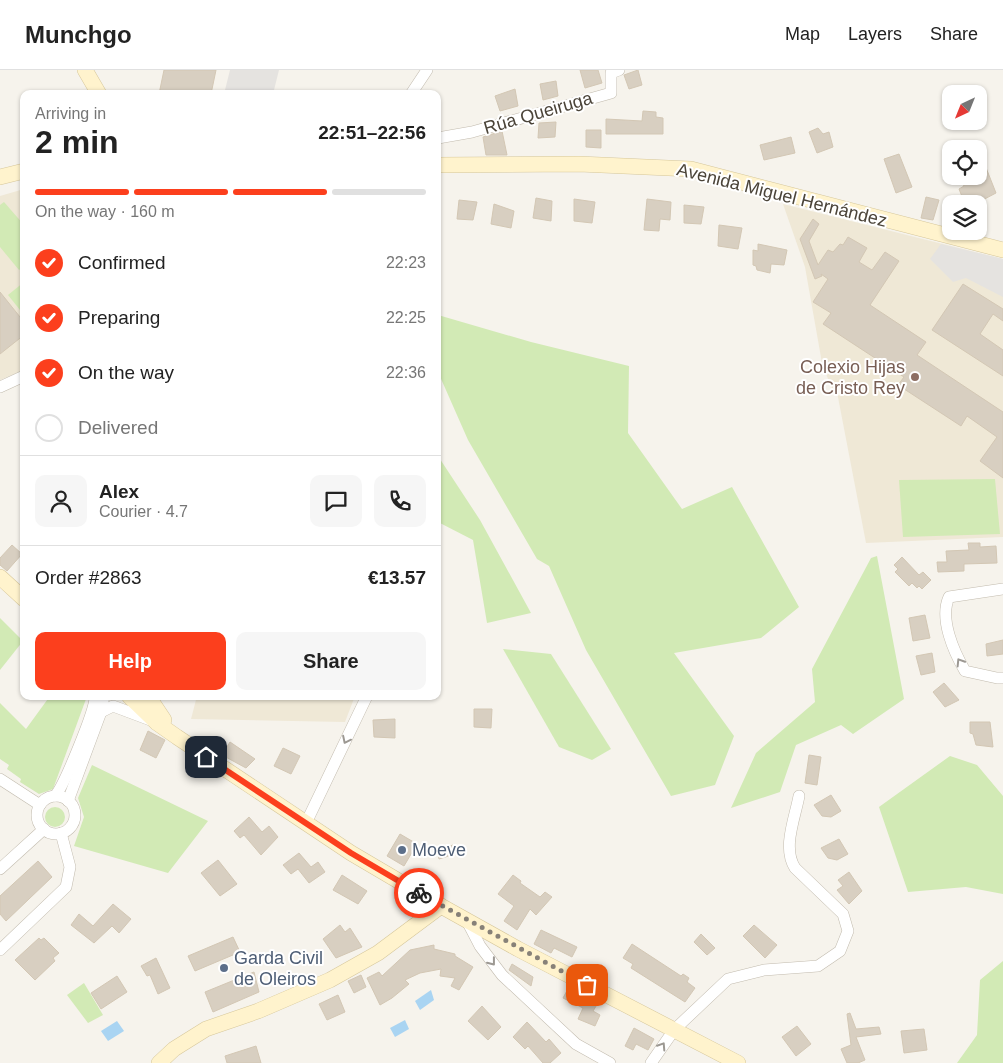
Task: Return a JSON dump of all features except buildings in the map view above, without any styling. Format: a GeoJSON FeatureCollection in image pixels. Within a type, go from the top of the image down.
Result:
{"type":"FeatureCollection","features":[{"type":"Feature","properties":{"kind":"street"},"geometry":{"type":"LineString","coordinates":[[80,70],[86,90]]}},
{"type":"Feature","properties":{"kind":"street"},"geometry":{"type":"LineString","coordinates":[[85,70],[97,90]]}},
{"type":"Feature","properties":{"kind":"street"},"geometry":{"type":"LineString","coordinates":[[414,90],[427,70]]}},
{"type":"Feature","properties":{"kind":"street","name":"Rúa Queiruga"},"geometry":{"type":"LineString","coordinates":[[441,137],[472,132],[611,93],[611,73],[619,70]]}},
{"type":"Feature","properties":{"kind":"street","name":"Avenida Miguel Hernández"},"geometry":{"type":"LineString","coordinates":[[441,165],[579,164],[691,169],[1003,250]]}},
{"type":"Feature","properties":{"kind":"street"},"geometry":{"type":"LineString","coordinates":[[0,177],[20,172]]}},
{"type":"Feature","properties":{"kind":"street"},"geometry":{"type":"LineString","coordinates":[[0,387],[20,378]]}},
{"type":"Feature","properties":{"kind":"street"},"geometry":{"type":"LineString","coordinates":[[0,577],[20,595]]}},
{"type":"Feature","properties":{"kind":"street"},"geometry":{"type":"LineString","coordinates":[[1003,588],[949,597],[945,614],[955,654],[965,671],[1003,678]]}},
{"type":"Feature","properties":{"kind":"street"},"geometry":{"type":"LineString","coordinates":[[55,796],[68,800],[75,811],[75,817],[70,828],[61,833],[52,834],[44,829],[37,816],[40,805],[55,796],[63,784],[81,740],[94,700]]}},
{"type":"Feature","properties":{"kind":"street"},"geometry":{"type":"LineString","coordinates":[[68,800],[101,712],[103,700]]}},
{"type":"Feature","properties":{"kind":"street"},"geometry":{"type":"LineString","coordinates":[[133,700],[157,723],[351,853],[467,921],[738,1063]]}},
{"type":"Feature","properties":{"kind":"street"},"geometry":{"type":"LineString","coordinates":[[150,700],[157,712],[177,737]]}},
{"type":"Feature","properties":{"kind":"street"},"geometry":{"type":"LineString","coordinates":[[306,823],[365,700]]}},
{"type":"Feature","properties":{"kind":"street"},"geometry":{"type":"LineString","coordinates":[[101,712],[113,706],[157,723]]}},
{"type":"Feature","properties":{"kind":"street"},"geometry":{"type":"LineString","coordinates":[[2,785],[40,805]]}},
{"type":"Feature","properties":{"kind":"street"},"geometry":{"type":"LineString","coordinates":[[651,1063],[674,1030],[728,979],[764,970],[818,966],[840,951],[848,931],[843,914],[795,868],[790,860],[788,849],[799,796]]}},
{"type":"Feature","properties":{"kind":"street"},"geometry":{"type":"LineString","coordinates":[[0,869],[44,829]]}},
{"type":"Feature","properties":{"kind":"street"},"geometry":{"type":"LineString","coordinates":[[0,950],[66,886],[70,867],[61,833]]}},
{"type":"Feature","properties":{"kind":"street"},"geometry":{"type":"LineString","coordinates":[[159,1063],[174,1049],[206,1029],[258,1011],[330,980],[378,953],[441,906]]}},
{"type":"Feature","properties":{"kind":"street"},"geometry":{"type":"LineString","coordinates":[[467,921],[480,946],[502,975],[576,1044],[610,1063]]}},
{"type":"Feature","properties":{"kind":"shaded area"},"geometry":{"type":"Polygon","coordinates":[[[230,70],[279,70],[274,90],[225,90],[230,70]]]}},
{"type":"Feature","properties":{"kind":"shaded area"},"geometry":{"type":"Polygon","coordinates":[[[20,190],[20,372],[0,380],[0,196],[20,190]]]}},
{"type":"Feature","properties":{"kind":"shaded area","name":"Colexio Hijas de Cristo Rey"},"geometry":{"type":"Polygon","coordinates":[[[783,204],[1003,259],[1003,537],[866,543],[837,392],[833,392],[822,363],[805,267],[783,204]]]}},
{"type":"Feature","properties":{"kind":"shaded area"},"geometry":{"type":"Polygon","coordinates":[[[941,244],[1003,259],[1003,297],[966,278],[953,282],[930,259],[941,244]]]}},
{"type":"Feature","properties":{"kind":"shaded area"},"geometry":{"type":"Polygon","coordinates":[[[196,700],[353,700],[345,722],[191,719],[196,700]]]}},
{"type":"Feature","properties":{"kind":"green space"},"geometry":{"type":"Polygon","coordinates":[[[4,202],[20,220],[19,270],[0,247],[0,205],[4,202]]]}},
{"type":"Feature","properties":{"kind":"green space"},"geometry":{"type":"Polygon","coordinates":[[[20,285],[20,310],[8,295],[20,285]]]}},
{"type":"Feature","properties":{"kind":"green space"},"geometry":{"type":"Polygon","coordinates":[[[441,316],[531,342],[629,366],[628,433],[682,509],[732,487],[799,607],[761,638],[674,653],[734,736],[715,785],[671,796],[586,650],[549,566],[537,559],[468,440],[441,379],[441,316]]]}},
{"type":"Feature","properties":{"kind":"green space"},"geometry":{"type":"Polygon","coordinates":[[[441,461],[480,520],[531,613],[487,623],[473,540],[441,524],[441,461]]]}},
{"type":"Feature","properties":{"kind":"green space"},"geometry":{"type":"Polygon","coordinates":[[[995,479],[1000,534],[903,537],[899,480],[995,479]]]}},
{"type":"Feature","properties":{"kind":"green space"},"geometry":{"type":"Polygon","coordinates":[[[877,556],[904,699],[853,734],[841,725],[796,745],[780,792],[731,808],[756,753],[815,702],[812,669],[871,558],[877,556]]]}},
{"type":"Feature","properties":{"kind":"green space"},"geometry":{"type":"Polygon","coordinates":[[[0,618],[20,638],[20,645],[0,670],[0,618]]]}},
{"type":"Feature","properties":{"kind":"green space"},"geometry":{"type":"Polygon","coordinates":[[[503,649],[551,654],[611,749],[592,760],[559,747],[503,649]]]}},
{"type":"Feature","properties":{"kind":"green space"},"geometry":{"type":"Polygon","coordinates":[[[47,700],[86,700],[53,789],[39,794],[20,782],[21,779],[7,769],[9,765],[0,759],[0,703],[26,729],[47,700]]]}},
{"type":"Feature","properties":{"kind":"green space"},"geometry":{"type":"Polygon","coordinates":[[[950,756],[977,765],[1003,796],[1003,894],[966,887],[908,892],[879,807],[950,756]]]}},
{"type":"Feature","properties":{"kind":"green space"},"geometry":{"type":"Polygon","coordinates":[[[92,765],[208,821],[168,873],[74,846],[84,817],[78,798],[92,765]]]}},
{"type":"Feature","properties":{"kind":"green space"},"geometry":{"type":"Polygon","coordinates":[[[55,807],[62,810],[65,817],[62,824],[55,827],[48,824],[45,817],[48,810],[55,807]]]}},
{"type":"Feature","properties":{"kind":"green space"},"geometry":{"type":"Polygon","coordinates":[[[1003,961],[1003,1063],[957,1063],[977,1035],[980,980],[1003,961]]]}},
{"type":"Feature","properties":{"kind":"green space"},"geometry":{"type":"Polygon","coordinates":[[[84,983],[103,1015],[88,1023],[67,995],[84,983]]]}},
{"type":"Feature","properties":{"kind":"water"},"geometry":{"type":"Polygon","coordinates":[[[431,990],[434,1000],[420,1010],[415,1001],[431,990]]]}},
{"type":"Feature","properties":{"kind":"water"},"geometry":{"type":"Polygon","coordinates":[[[405,1020],[409,1029],[395,1037],[390,1028],[405,1020]]]}},
{"type":"Feature","properties":{"kind":"water"},"geometry":{"type":"Polygon","coordinates":[[[117,1021],[124,1031],[108,1041],[101,1031],[117,1021]]]}},
{"type":"Feature","properties":{"kind":"way so far"},"geometry":{"type":"LineString","coordinates":[[419,893],[518,949],[587,985]]}},
{"type":"Feature","properties":{"kind":"place","name":"Colexio Hijas de Cristo Rey"},"geometry":{"type":"Point","coordinates":[915,377]}},
{"type":"Feature","properties":{"kind":"place","name":"Moeve"},"geometry":{"type":"Point","coordinates":[402,850]}},
{"type":"Feature","properties":{"kind":"place","name":"Garda Civil de Oleiros"},"geometry":{"type":"Point","coordinates":[224,968]}},
{"type":"Feature","properties":{"kind":"route"},"geometry":{"type":"LineString","coordinates":[[206,757],[351,853],[419,893]]}}]}
